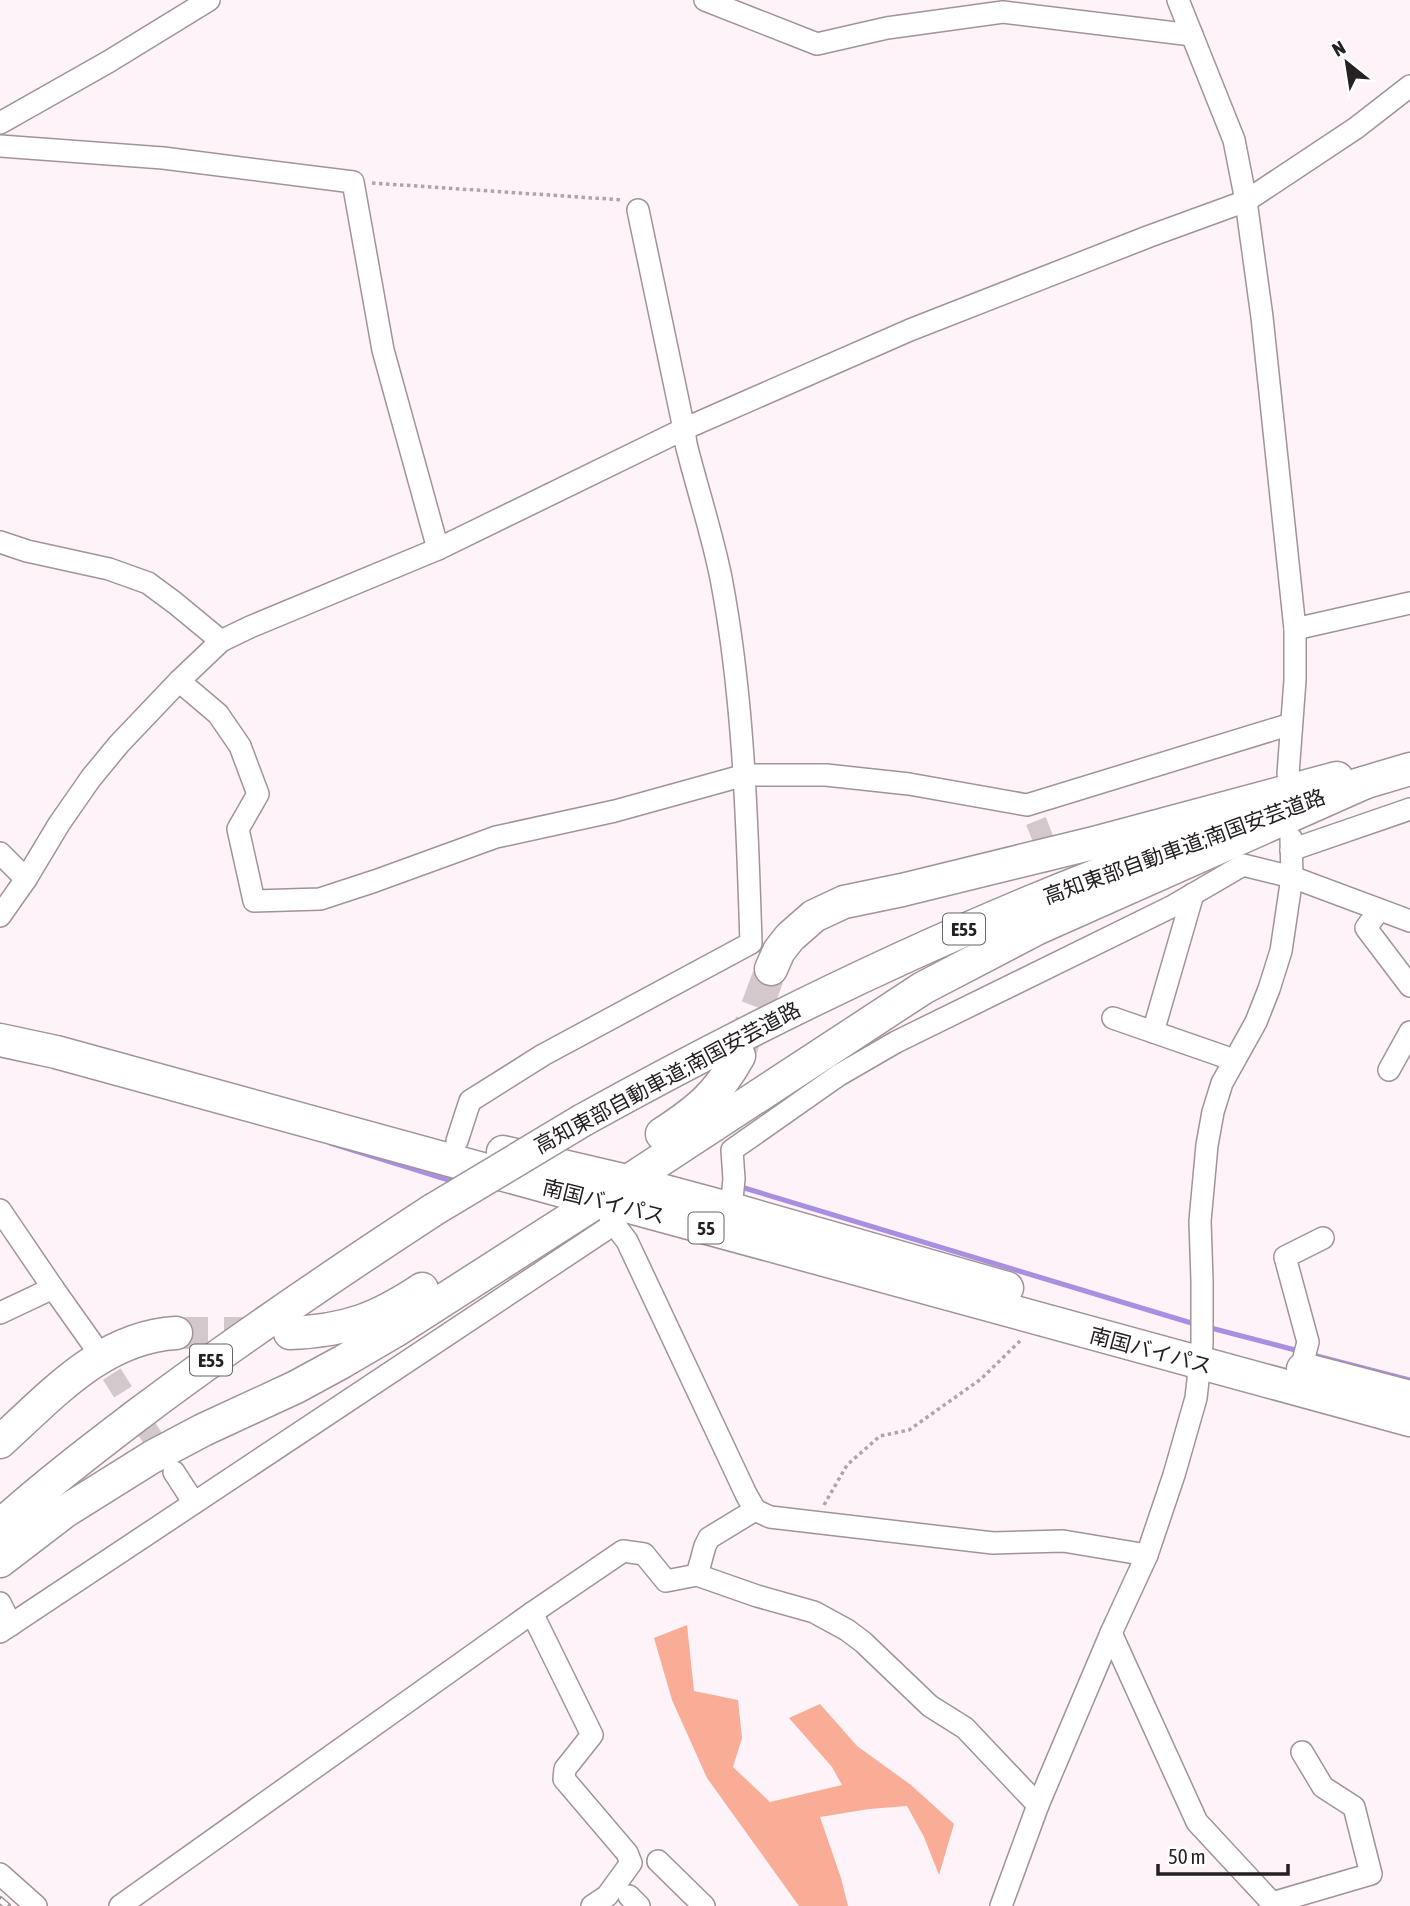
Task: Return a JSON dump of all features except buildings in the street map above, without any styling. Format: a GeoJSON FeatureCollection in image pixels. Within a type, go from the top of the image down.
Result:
{"type":"FeatureCollection","features":[{"type":"Feature","properties":{"kind":"highway"},"geometry":{"type":"LineString","coordinates":[[771,970],[779,951],[790,937],[814,916],[844,902],[1094,843],[1410,759]]}},
{"type":"Feature","properties":{"kind":"highway","name":"高知東部自動車道;南国安芸道路"},"geometry":{"type":"LineString","coordinates":[[0,1526],[96,1447],[206,1363],[315,1288],[433,1210],[583,1120],[685,1063],[794,1008],[1010,909],[1152,853],[1243,821],[1410,769]]}},
{"type":"Feature","properties":{"kind":"highway"},"geometry":{"type":"LineString","coordinates":[[0,1562],[64,1512],[152,1457],[342,1363],[610,1195],[923,988],[1036,929],[1364,783]]}},
{"type":"Feature","properties":{"kind":"highway","name":"南国バイパス"},"geometry":{"type":"LineString","coordinates":[[0,1022],[457,1141],[610,1195],[1042,1320],[1201,1340],[1410,1420]]}},
{"type":"Feature","properties":{"kind":"highway","name":"南国バイパス"},"geometry":{"type":"LineString","coordinates":[[0,1040],[56,1052],[570,1193],[731,1209],[1301,1369],[1410,1396]]}},
{"type":"Feature","properties":{"kind":"highway"},"geometry":{"type":"LineString","coordinates":[[610,1195],[720,1087],[738,1056]]}},
{"type":"Feature","properties":{"kind":"highway"},"geometry":{"type":"LineString","coordinates":[[290,1334],[321,1332],[352,1325],[380,1313],[405,1300],[570,1193]]}},
{"type":"Feature","properties":{"kind":"highway"},"geometry":{"type":"LineString","coordinates":[[0,1442],[94,1360],[137,1339],[176,1333]]}},
{"type":"Feature","properties":{"kind":"street"},"geometry":{"type":"LineString","coordinates":[[0,123],[108,62],[209,0]]}},
{"type":"Feature","properties":{"kind":"street"},"geometry":{"type":"LineString","coordinates":[[705,0],[817,44],[887,28],[1003,12],[1192,35]]}},
{"type":"Feature","properties":{"kind":"street"},"geometry":{"type":"LineString","coordinates":[[1178,0],[1234,140],[1246,201],[1262,317],[1295,629],[1295,680],[1288,774]]}},
{"type":"Feature","properties":{"kind":"street"},"geometry":{"type":"LineString","coordinates":[[0,916],[91,778],[178,681],[221,641],[438,549],[684,429],[910,330],[1246,201],[1356,128],[1410,86]]}},
{"type":"Feature","properties":{"kind":"street"},"geometry":{"type":"LineString","coordinates":[[0,146],[163,158],[353,182],[383,350],[438,549]]}},
{"type":"Feature","properties":{"kind":"street"},"geometry":{"type":"LineString","coordinates":[[457,1141],[470,1101],[543,1055],[751,943],[745,775],[733,657],[720,576],[686,444],[638,210]]}},
{"type":"Feature","properties":{"kind":"street"},"geometry":{"type":"LineString","coordinates":[[0,542],[27,551],[109,569],[148,583],[221,641]]}},
{"type":"Feature","properties":{"kind":"street"},"geometry":{"type":"LineString","coordinates":[[1295,629],[1410,603]]}},
{"type":"Feature","properties":{"kind":"street"},"geometry":{"type":"LineString","coordinates":[[178,681],[218,714],[240,746],[258,794],[239,829],[254,901],[320,899],[496,837],[615,811],[745,775],[826,775],[909,784],[1031,813],[1292,724]]}},
{"type":"Feature","properties":{"kind":"street"},"geometry":{"type":"LineString","coordinates":[[1001,1906],[1038,1805],[1147,1555],[1196,1398],[1201,1340],[1200,1222],[1207,1145],[1222,1083],[1256,1022],[1269,989],[1283,938],[1292,877],[1291,844],[1410,809]]}},
{"type":"Feature","properties":{"kind":"street"},"geometry":{"type":"LineString","coordinates":[[0,853],[26,879]]}},
{"type":"Feature","properties":{"kind":"street"},"geometry":{"type":"LineString","coordinates":[[731,1209],[734,1179],[732,1150],[839,1075],[896,1042],[1171,907],[1243,865],[1292,877],[1410,921]]}},
{"type":"Feature","properties":{"kind":"street"},"geometry":{"type":"LineString","coordinates":[[1153,1032],[1193,894]]}},
{"type":"Feature","properties":{"kind":"street"},"geometry":{"type":"LineString","coordinates":[[1379,910],[1366,928],[1410,986]]}},
{"type":"Feature","properties":{"kind":"street"},"geometry":{"type":"LineString","coordinates":[[1078,927],[1087,948]]}},
{"type":"Feature","properties":{"kind":"street"},"geometry":{"type":"LineString","coordinates":[[1113,1018],[1234,1060]]}},
{"type":"Feature","properties":{"kind":"street"},"geometry":{"type":"LineString","coordinates":[[1389,1070],[1410,1032]]}},
{"type":"Feature","properties":{"kind":"street"},"geometry":{"type":"LineString","coordinates":[[0,1603],[5,1628],[194,1503],[610,1195],[627,1241],[755,1510],[771,1517],[993,1543],[1063,1541],[1147,1555]]}},
{"type":"Feature","properties":{"kind":"street"},"geometry":{"type":"LineString","coordinates":[[0,1210],[92,1343]]}},
{"type":"Feature","properties":{"kind":"street"},"geometry":{"type":"LineString","coordinates":[[1301,1369],[1308,1342],[1285,1256],[1323,1238]]}},
{"type":"Feature","properties":{"kind":"street"},"geometry":{"type":"LineString","coordinates":[[0,1314],[53,1288]]}},
{"type":"Feature","properties":{"kind":"street"},"geometry":{"type":"LineString","coordinates":[[174,1472],[194,1503]]}},
{"type":"Feature","properties":{"kind":"street"},"geometry":{"type":"LineString","coordinates":[[697,1575],[709,1538],[755,1510]]}},
{"type":"Feature","properties":{"kind":"street"},"geometry":{"type":"LineString","coordinates":[[120,1906],[532,1613],[624,1551],[644,1554],[666,1581],[697,1575],[757,1597],[814,1612],[847,1630],[930,1706],[973,1735],[1038,1805]]}},
{"type":"Feature","properties":{"kind":"street"},"geometry":{"type":"LineString","coordinates":[[532,1613],[592,1735],[565,1769],[564,1779],[627,1853],[631,1863],[607,1896],[592,1906]]}},
{"type":"Feature","properties":{"kind":"street"},"geometry":{"type":"LineString","coordinates":[[1111,1633],[1197,1822],[1274,1904],[1371,1874],[1354,1807],[1323,1787],[1302,1752]]}},
{"type":"Feature","properties":{"kind":"street"},"geometry":{"type":"LineString","coordinates":[[658,1861],[704,1906]]}},
{"type":"Feature","properties":{"kind":"street"},"geometry":{"type":"LineString","coordinates":[[0,1874],[36,1906]]}},
{"type":"Feature","properties":{"kind":"path"},"geometry":{"type":"LineString","coordinates":[[353,182],[633,201],[638,210]]}},
{"type":"Feature","properties":{"kind":"path"},"geometry":{"type":"LineString","coordinates":[[814,1522],[847,1465],[880,1436],[909,1430],[981,1379],[1042,1320]]}},
{"type":"Feature","properties":{"kind":"shaded area"},"geometry":{"type":"Polygon","coordinates":[[[687,1625],[694,1691],[738,1700],[742,1738],[733,1767],[770,1802],[842,1785],[832,1767],[789,1718],[820,1704],[857,1746],[911,1785],[954,1824],[939,1875],[924,1837],[907,1806],[820,1817],[848,1906],[799,1906],[707,1778],[672,1700],[654,1638],[687,1625]]]}},
{"type":"Feature","properties":{"kind":"waterway"},"geometry":{"type":"LineString","coordinates":[[330,1143],[455,1182]]}},
{"type":"Feature","properties":{"kind":"waterway"},"geometry":{"type":"LineString","coordinates":[[741,1187],[1198,1325]]}},
{"type":"Feature","properties":{"kind":"waterway"},"geometry":{"type":"LineString","coordinates":[[1207,1327],[1299,1351]]}},
{"type":"Feature","properties":{"kind":"waterway"},"geometry":{"type":"LineString","coordinates":[[1309,1354],[1410,1380]]}},
{"type":"Feature","properties":{"kind":"tunnel"},"geometry":{"type":"LineString","coordinates":[[1036,821],[1067,899]]}},
{"type":"Feature","properties":{"kind":"tunnel"},"geometry":{"type":"LineString","coordinates":[[740,1052],[771,969]]}},
{"type":"Feature","properties":{"kind":"tunnel"},"geometry":{"type":"LineString","coordinates":[[176,1333],[266,1333]]}},
{"type":"Feature","properties":{"kind":"tunnel"},"geometry":{"type":"LineString","coordinates":[[95,1348],[168,1462]]}},
{"type":"Feature","properties":{"kind":"railway"},"geometry":{"type":"LineString","coordinates":[[0,1900],[7,1906]]}}]}
